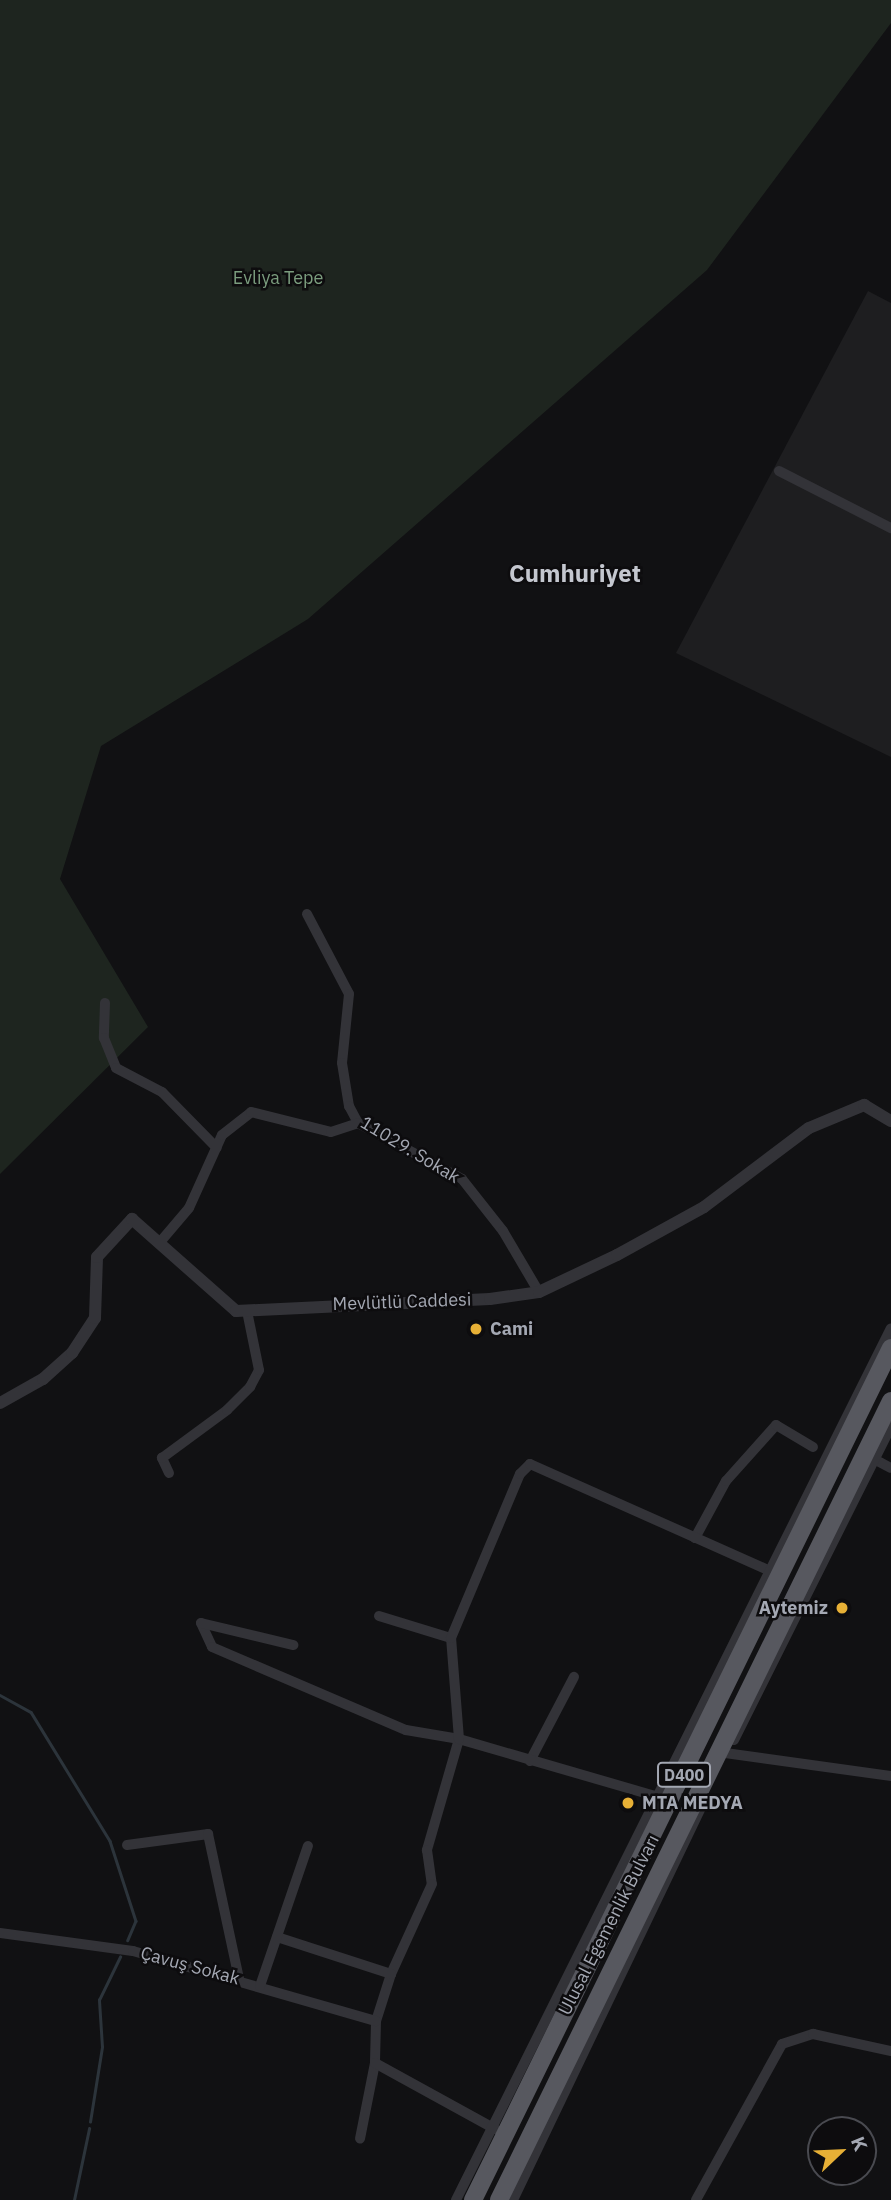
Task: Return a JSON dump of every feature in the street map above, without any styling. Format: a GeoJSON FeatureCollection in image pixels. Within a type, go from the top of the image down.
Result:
{"type":"FeatureCollection","features":[{"type":"Feature","properties":{"kind":"highway","name":"Ulusal Egemenlik Bulvarı"},"geometry":{"type":"LineString","coordinates":[[473,2200],[498,2131],[891,1348]]}},
{"type":"Feature","properties":{"kind":"highway","name":"Ulusal Egemenlik Bulvarı"},"geometry":{"type":"LineString","coordinates":[[499,2200],[690,1810],[723,1753],[870,1457],[891,1401]]}},
{"type":"Feature","properties":{"kind":"highway"},"geometry":{"type":"LineString","coordinates":[[664,1799],[690,1810]]}},
{"type":"Feature","properties":{"kind":"street"},"geometry":{"type":"LineString","coordinates":[[779,471],[891,528]]}},
{"type":"Feature","properties":{"kind":"street","name":"11029. Sokak"},"geometry":{"type":"LineString","coordinates":[[307,914],[349,994],[342,1063],[349,1106],[358,1123],[462,1180],[503,1231],[539,1292]]}},
{"type":"Feature","properties":{"kind":"street"},"geometry":{"type":"LineString","coordinates":[[105,1003],[104,1038],[116,1068],[162,1092],[216,1148]]}},
{"type":"Feature","properties":{"kind":"street","name":"Mevlütlü Caddesi"},"geometry":{"type":"LineString","coordinates":[[247,1311],[490,1299],[539,1292],[704,1207],[809,1128],[864,1105],[891,1121]]}},
{"type":"Feature","properties":{"kind":"street"},"geometry":{"type":"LineString","coordinates":[[161,1241],[189,1208],[222,1135],[251,1112],[331,1132],[358,1123]]}},
{"type":"Feature","properties":{"kind":"street"},"geometry":{"type":"LineString","coordinates":[[0,1403],[43,1379],[72,1353],[95,1318],[97,1257],[132,1219],[161,1241],[236,1311],[247,1311],[259,1370],[250,1387],[227,1410],[162,1458],[169,1472]]}},
{"type":"Feature","properties":{"kind":"street"},"geometry":{"type":"LineString","coordinates":[[293,1645],[201,1623],[212,1647],[406,1730],[460,1738],[664,1799],[770,1571],[891,1328]]}},
{"type":"Feature","properties":{"kind":"street"},"geometry":{"type":"LineString","coordinates":[[695,1538],[726,1481],[776,1425],[813,1447]]}},
{"type":"Feature","properties":{"kind":"street"},"geometry":{"type":"LineString","coordinates":[[891,1427],[870,1457],[891,1468]]}},
{"type":"Feature","properties":{"kind":"street"},"geometry":{"type":"LineString","coordinates":[[360,2139],[375,2063],[376,2021],[391,1974],[432,1884],[427,1850],[460,1738],[451,1638],[520,1474],[530,1464],[770,1571]]}},
{"type":"Feature","properties":{"kind":"street"},"geometry":{"type":"LineString","coordinates":[[379,1616],[451,1638]]}},
{"type":"Feature","properties":{"kind":"street"},"geometry":{"type":"LineString","coordinates":[[530,1761],[574,1677]]}},
{"type":"Feature","properties":{"kind":"street"},"geometry":{"type":"LineString","coordinates":[[513,2200],[723,1753],[891,1776]]}},
{"type":"Feature","properties":{"kind":"street"},"geometry":{"type":"LineString","coordinates":[[127,1845],[208,1834],[240,1979]]}},
{"type":"Feature","properties":{"kind":"street"},"geometry":{"type":"LineString","coordinates":[[260,1986],[308,1846]]}},
{"type":"Feature","properties":{"kind":"street","name":"Çavuş Sokak"},"geometry":{"type":"LineString","coordinates":[[0,1933],[133,1951],[240,1979],[376,2021]]}},
{"type":"Feature","properties":{"kind":"street"},"geometry":{"type":"LineString","coordinates":[[277,1937],[391,1974]]}},
{"type":"Feature","properties":{"kind":"street"},"geometry":{"type":"LineString","coordinates":[[696,2200],[782,2044],[813,2034],[891,2051]]}},
{"type":"Feature","properties":{"kind":"street"},"geometry":{"type":"LineString","coordinates":[[375,2063],[498,2131],[456,2200]]}},
{"type":"Feature","properties":{"kind":"shaded area"},"geometry":{"type":"Polygon","coordinates":[[[868,291],[891,303],[891,757],[676,653],[868,291]]]}},
{"type":"Feature","properties":{"kind":"green space","name":"Evliya Tepe"},"geometry":{"type":"Polygon","coordinates":[[[0,0],[891,0],[891,23],[707,270],[308,619],[101,746],[60,879],[148,1027],[0,1174],[0,0]]]}},
{"type":"Feature","properties":{"kind":"waterway"},"geometry":{"type":"LineString","coordinates":[[0,1695],[31,1712],[110,1841],[136,1921],[128,1940]]}},
{"type":"Feature","properties":{"kind":"waterway"},"geometry":{"type":"LineString","coordinates":[[90,2122],[102,2047],[99,2000],[120,1957]]}},
{"type":"Feature","properties":{"kind":"waterway"},"geometry":{"type":"LineString","coordinates":[[74,2200],[89,2129]]}},
{"type":"Feature","properties":{"kind":"place","name":"Cami"},"geometry":{"type":"Point","coordinates":[476,1329]}},
{"type":"Feature","properties":{"kind":"place","name":"Aytemiz"},"geometry":{"type":"Point","coordinates":[842,1608]}},
{"type":"Feature","properties":{"kind":"place","name":"MTA MEDYA"},"geometry":{"type":"Point","coordinates":[628,1803]}},
{"type":"Feature","properties":{"kind":"district","name":"Cumhuriyet"},"geometry":{"type":"Point","coordinates":[575,574]}}]}
